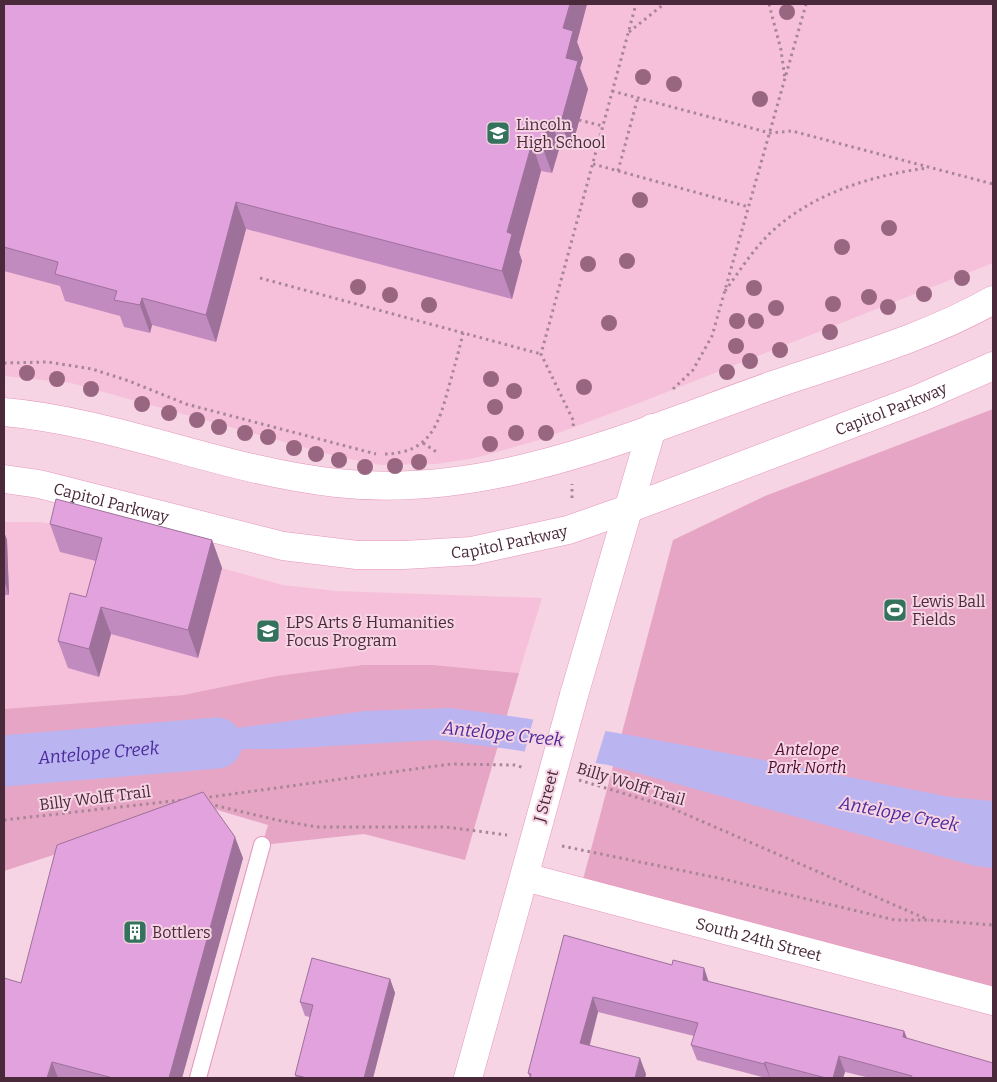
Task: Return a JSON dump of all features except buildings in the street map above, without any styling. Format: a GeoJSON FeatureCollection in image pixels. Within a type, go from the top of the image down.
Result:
{"type":"FeatureCollection","features":[{"type":"Feature","properties":{"kind":"main road"},"geometry":{"type":"LineString","coordinates":[[4,412],[81,424],[266,472],[338,483],[413,486],[483,478],[562,460],[916,335],[993,300]]}},
{"type":"Feature","properties":{"kind":"main road","name":"Capitol Parkway"},"geometry":{"type":"LineString","coordinates":[[4,479],[39,484],[282,546],[357,555],[404,555],[472,551],[568,530],[628,509],[920,398],[993,366]]}},
{"type":"Feature","properties":{"kind":"main road","name":"J Street"},"geometry":{"type":"LineString","coordinates":[[468,1078],[574,695],[652,428]]}},
{"type":"Feature","properties":{"kind":"main road","name":"South 24th Street"},"geometry":{"type":"LineString","coordinates":[[525,877],[993,1001]]}},
{"type":"Feature","properties":{"kind":"lane"},"geometry":{"type":"LineString","coordinates":[[198,1078],[262,845]]}},
{"type":"Feature","properties":{"kind":"path"},"geometry":{"type":"LineString","coordinates":[[572,429],[574,422],[541,354],[636,4]]}},
{"type":"Feature","properties":{"kind":"path"},"geometry":{"type":"LineString","coordinates":[[628,33],[664,4]]}},
{"type":"Feature","properties":{"kind":"path"},"geometry":{"type":"LineString","coordinates":[[769,4],[782,50],[785,82]]}},
{"type":"Feature","properties":{"kind":"path"},"geometry":{"type":"LineString","coordinates":[[669,394],[686,378],[700,360],[712,336],[722,294],[749,207],[806,4]]}},
{"type":"Feature","properties":{"kind":"path"},"geometry":{"type":"LineString","coordinates":[[612,91],[770,133],[792,131],[993,184]]}},
{"type":"Feature","properties":{"kind":"path"},"geometry":{"type":"LineString","coordinates":[[618,171],[638,98]]}},
{"type":"Feature","properties":{"kind":"path"},"geometry":{"type":"LineString","coordinates":[[579,120],[603,126]]}},
{"type":"Feature","properties":{"kind":"path"},"geometry":{"type":"LineString","coordinates":[[593,164],[749,207]]}},
{"type":"Feature","properties":{"kind":"path"},"geometry":{"type":"LineString","coordinates":[[722,294],[760,244],[802,209],[841,190],[873,178],[930,168]]}},
{"type":"Feature","properties":{"kind":"path"},"geometry":{"type":"LineString","coordinates":[[260,278],[541,354]]}},
{"type":"Feature","properties":{"kind":"path"},"geometry":{"type":"LineString","coordinates":[[4,363],[48,362],[92,369],[129,381],[186,404],[373,454],[390,454],[423,443],[436,428],[464,333]]}},
{"type":"Feature","properties":{"kind":"path"},"geometry":{"type":"LineString","coordinates":[[507,835],[446,827],[317,826],[277,820],[198,800],[451,764],[514,765],[531,769]]}},
{"type":"Feature","properties":{"kind":"path","name":"Billy Wolff Trail"},"geometry":{"type":"LineString","coordinates":[[576,779],[669,806],[929,920]]}},
{"type":"Feature","properties":{"kind":"path","name":"Billy Wolff Trail"},"geometry":{"type":"LineString","coordinates":[[4,820],[188,800]]}},
{"type":"Feature","properties":{"kind":"path","name":"Billy Wolff Trail"},"geometry":{"type":"LineString","coordinates":[[568,846],[723,879],[895,920],[929,920],[993,925]]}},
{"type":"Feature","properties":{"kind":"shaded area","name":"Lincoln High School"},"geometry":{"type":"Polygon","coordinates":[[[4,4],[993,4],[993,263],[639,403],[539,440],[475,458],[436,464],[380,465],[335,456],[71,383],[4,376],[4,4]]]}},
{"type":"Feature","properties":{"kind":"shaded area","name":"LPS Arts & Humanities Focus Program"},"geometry":{"type":"Polygon","coordinates":[[[4,522],[38,522],[74,527],[283,585],[337,591],[542,598],[519,673],[433,665],[362,665],[276,676],[183,695],[4,709],[4,522]]]}},
{"type":"Feature","properties":{"kind":"green space","name":"Antelope Park North"},"geometry":{"type":"Polygon","coordinates":[[[993,409],[993,1001],[580,891],[673,540],[765,496],[993,409]]]}},
{"type":"Feature","properties":{"kind":"green space"},"geometry":{"type":"Polygon","coordinates":[[[362,665],[433,665],[519,673],[465,860],[364,834],[262,845],[268,825],[204,806],[4,871],[4,709],[183,695],[276,676],[362,665]]]}},
{"type":"Feature","properties":{"kind":"water"},"geometry":{"type":"Polygon","coordinates":[[[449,708],[575,726],[950,797],[993,801],[993,868],[975,866],[608,765],[509,749],[436,740],[280,749],[147,749],[229,729],[365,711],[449,708]]]}},
{"type":"Feature","properties":{"kind":"pier"},"geometry":{"type":"Polygon","coordinates":[[[534,717],[606,729],[595,765],[524,754],[534,717]]]}},
{"type":"Feature","properties":{"kind":"waterway","name":"Antelope Creek"},"geometry":{"type":"LineString","coordinates":[[4,761],[217,743]]}},
{"type":"Feature","properties":{"kind":"place","name":"Lincoln High School"},"geometry":{"type":"Point","coordinates":[498,133]}},
{"type":"Feature","properties":{"kind":"place","name":"Lewis Ball Fields"},"geometry":{"type":"Point","coordinates":[895,610]}},
{"type":"Feature","properties":{"kind":"place","name":"LPS Arts & Humanities Focus Program"},"geometry":{"type":"Point","coordinates":[268,631]}},
{"type":"Feature","properties":{"kind":"place","name":"Bottlers"},"geometry":{"type":"Point","coordinates":[135,932]}}]}
